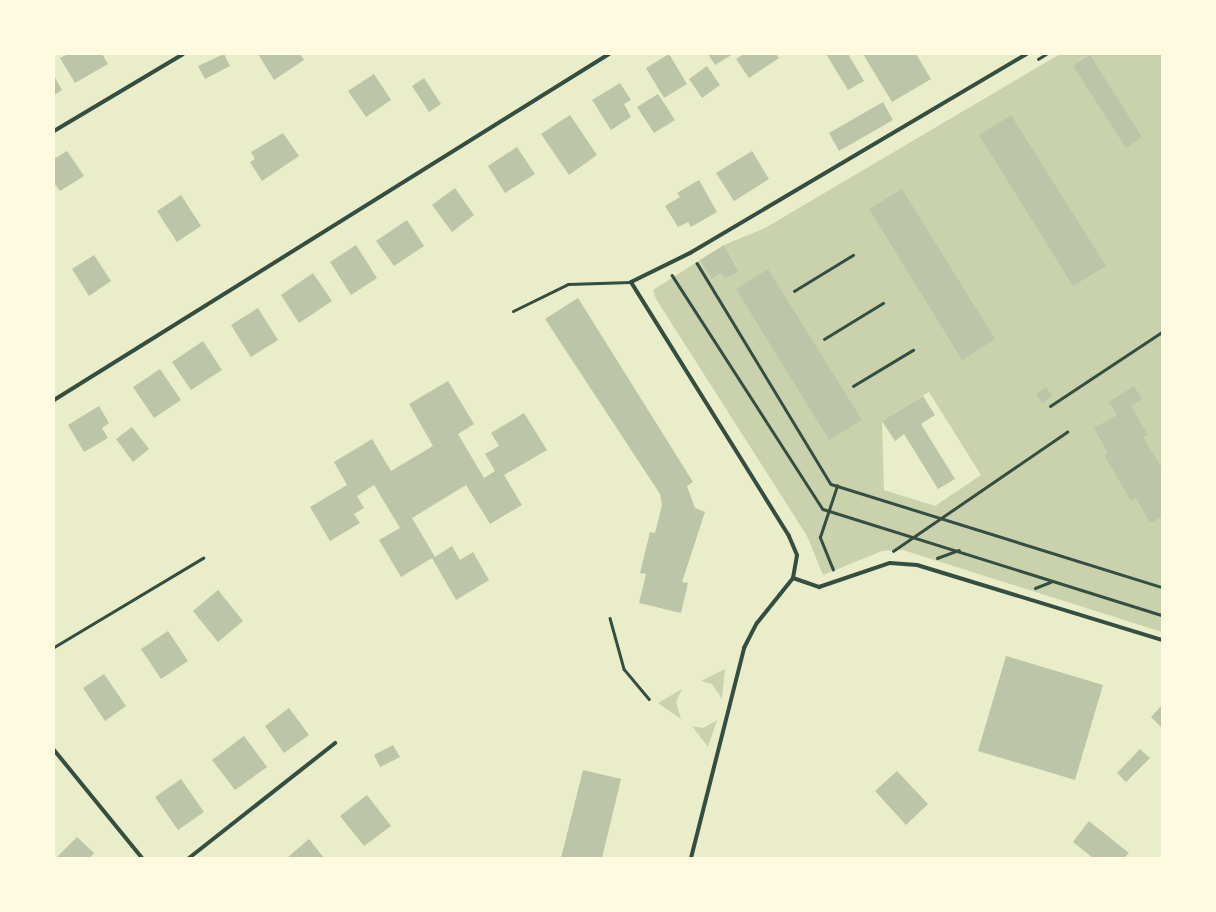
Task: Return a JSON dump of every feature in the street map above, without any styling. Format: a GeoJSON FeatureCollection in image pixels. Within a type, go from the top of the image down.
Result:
{"type":"FeatureCollection","features":[{"type":"Feature","properties":{"kind":"street"},"geometry":{"type":"LineString","coordinates":[[54,130],[183,54]]}},
{"type":"Feature","properties":{"kind":"street"},"geometry":{"type":"LineString","coordinates":[[54,400],[609,54]]}},
{"type":"Feature","properties":{"kind":"street"},"geometry":{"type":"LineString","coordinates":[[691,858],[744,648],[757,624],[793,578],[797,555],[789,536],[631,282],[690,253],[1020,56],[1027,54]]}},
{"type":"Feature","properties":{"kind":"street"},"geometry":{"type":"LineString","coordinates":[[793,578],[819,587],[890,563],[917,564],[1162,640]]}},
{"type":"Feature","properties":{"kind":"street"},"geometry":{"type":"LineString","coordinates":[[189,858],[334,742]]}},
{"type":"Feature","properties":{"kind":"street"},"geometry":{"type":"LineString","coordinates":[[54,750],[142,858]]}},
{"type":"Feature","properties":{"kind":"lane"},"geometry":{"type":"LineString","coordinates":[[513,310],[568,284],[631,282]]}},
{"type":"Feature","properties":{"kind":"lane"},"geometry":{"type":"LineString","coordinates":[[1050,406],[1162,332]]}},
{"type":"Feature","properties":{"kind":"lane"},"geometry":{"type":"LineString","coordinates":[[54,647],[203,558]]}},
{"type":"Feature","properties":{"kind":"path"},"geometry":{"type":"LineString","coordinates":[[690,253],[831,484],[942,516],[1162,587]]}},
{"type":"Feature","properties":{"kind":"path"},"geometry":{"type":"LineString","coordinates":[[794,291],[853,255]]}},
{"type":"Feature","properties":{"kind":"path"},"geometry":{"type":"LineString","coordinates":[[666,266],[823,509],[1162,615]]}},
{"type":"Feature","properties":{"kind":"path"},"geometry":{"type":"LineString","coordinates":[[824,339],[883,303]]}},
{"type":"Feature","properties":{"kind":"path"},"geometry":{"type":"LineString","coordinates":[[853,386],[913,350]]}},
{"type":"Feature","properties":{"kind":"path"},"geometry":{"type":"LineString","coordinates":[[890,563],[892,551],[912,536],[1067,432]]}},
{"type":"Feature","properties":{"kind":"path"},"geometry":{"type":"LineString","coordinates":[[837,486],[820,538],[837,581]]}},
{"type":"Feature","properties":{"kind":"path"},"geometry":{"type":"LineString","coordinates":[[610,618],[624,669],[649,699]]}},
{"type":"Feature","properties":{"kind":"green space"},"geometry":{"type":"Polygon","coordinates":[[[1060,54],[1162,54],[1162,632],[903,550],[882,551],[823,575],[807,536],[656,299],[653,290],[700,260],[712,279],[721,273],[725,279],[739,270],[724,245],[765,228],[1060,54]],[[929,392],[882,421],[884,490],[935,506],[981,475],[929,392]]]}},
{"type":"Feature","properties":{"kind":"green space"},"geometry":{"type":"Polygon","coordinates":[[[725,669],[722,699],[712,684],[701,681],[725,669]]]}},
{"type":"Feature","properties":{"kind":"green space"},"geometry":{"type":"Polygon","coordinates":[[[682,689],[676,702],[681,719],[658,703],[682,689]]]}},
{"type":"Feature","properties":{"kind":"green space"},"geometry":{"type":"Polygon","coordinates":[[[717,720],[708,747],[692,726],[703,728],[717,720]]]}},
{"type":"Feature","properties":{"kind":"building"},"geometry":{"type":"Polygon","coordinates":[[[68,54],[102,54],[108,64],[75,83],[60,58],[68,54]]]}},
{"type":"Feature","properties":{"kind":"building"},"geometry":{"type":"Polygon","coordinates":[[[224,54],[230,66],[205,79],[198,66],[224,54]]]}},
{"type":"Feature","properties":{"kind":"building"},"geometry":{"type":"Polygon","coordinates":[[[258,54],[300,54],[304,60],[274,80],[258,54]]]}},
{"type":"Feature","properties":{"kind":"building"},"geometry":{"type":"Polygon","coordinates":[[[669,54],[687,84],[664,98],[646,68],[669,54]]]}},
{"type":"Feature","properties":{"kind":"building"},"geometry":{"type":"Polygon","coordinates":[[[708,54],[733,54],[715,65],[708,54]]]}},
{"type":"Feature","properties":{"kind":"building"},"geometry":{"type":"Polygon","coordinates":[[[744,54],[776,54],[779,58],[749,78],[736,59],[744,54]]]}},
{"type":"Feature","properties":{"kind":"building"},"geometry":{"type":"Polygon","coordinates":[[[826,54],[848,54],[864,81],[848,90],[826,54]]]}},
{"type":"Feature","properties":{"kind":"building"},"geometry":{"type":"Polygon","coordinates":[[[863,54],[916,54],[931,79],[892,102],[863,54]]]}},
{"type":"Feature","properties":{"kind":"building"},"geometry":{"type":"Polygon","coordinates":[[[1090,55],[1142,137],[1126,148],[1073,66],[1090,55]]]}},
{"type":"Feature","properties":{"kind":"building"},"geometry":{"type":"Polygon","coordinates":[[[707,66],[720,85],[702,98],[689,79],[707,66]]]}},
{"type":"Feature","properties":{"kind":"building"},"geometry":{"type":"Polygon","coordinates":[[[374,74],[391,100],[366,117],[348,91],[374,74]]]}},
{"type":"Feature","properties":{"kind":"building"},"geometry":{"type":"Polygon","coordinates":[[[54,76],[62,90],[54,95],[54,76]]]}},
{"type":"Feature","properties":{"kind":"building"},"geometry":{"type":"Polygon","coordinates":[[[424,78],[441,104],[429,112],[412,86],[424,78]]]}},
{"type":"Feature","properties":{"kind":"building"},"geometry":{"type":"Polygon","coordinates":[[[620,83],[631,100],[624,104],[631,117],[611,130],[592,100],[620,83]]]}},
{"type":"Feature","properties":{"kind":"building"},"geometry":{"type":"Polygon","coordinates":[[[658,94],[675,120],[654,133],[637,107],[658,94]]]}},
{"type":"Feature","properties":{"kind":"building"},"geometry":{"type":"Polygon","coordinates":[[[883,102],[893,120],[839,151],[829,133],[883,102]]]}},
{"type":"Feature","properties":{"kind":"building"},"geometry":{"type":"Polygon","coordinates":[[[570,115],[597,155],[569,175],[541,134],[570,115]]]}},
{"type":"Feature","properties":{"kind":"building"},"geometry":{"type":"Polygon","coordinates":[[[1011,115],[1106,266],[1073,286],[979,135],[1011,115]]]}},
{"type":"Feature","properties":{"kind":"building"},"geometry":{"type":"Polygon","coordinates":[[[283,133],[299,156],[262,181],[250,162],[255,159],[251,152],[283,133]]]}},
{"type":"Feature","properties":{"kind":"building"},"geometry":{"type":"Polygon","coordinates":[[[517,147],[535,174],[505,193],[488,166],[517,147]]]}},
{"type":"Feature","properties":{"kind":"building"},"geometry":{"type":"Polygon","coordinates":[[[67,151],[84,176],[60,191],[54,183],[54,159],[67,151]]]}},
{"type":"Feature","properties":{"kind":"building"},"geometry":{"type":"Polygon","coordinates":[[[752,151],[769,179],[734,201],[716,173],[752,151]]]}},
{"type":"Feature","properties":{"kind":"building"},"geometry":{"type":"Polygon","coordinates":[[[699,180],[717,212],[691,227],[688,222],[678,227],[665,206],[680,197],[677,193],[699,180]]]}},
{"type":"Feature","properties":{"kind":"building"},"geometry":{"type":"Polygon","coordinates":[[[455,188],[474,215],[452,232],[432,205],[455,188]]]}},
{"type":"Feature","properties":{"kind":"building"},"geometry":{"type":"Polygon","coordinates":[[[902,189],[995,339],[962,360],[869,209],[902,189]]]}},
{"type":"Feature","properties":{"kind":"building"},"geometry":{"type":"Polygon","coordinates":[[[181,195],[201,226],[177,242],[157,211],[181,195]]]}},
{"type":"Feature","properties":{"kind":"building"},"geometry":{"type":"Polygon","coordinates":[[[407,220],[424,246],[394,266],[376,241],[407,220]]]}},
{"type":"Feature","properties":{"kind":"building"},"geometry":{"type":"Polygon","coordinates":[[[356,245],[377,278],[351,295],[330,262],[356,245]]]}},
{"type":"Feature","properties":{"kind":"building"},"geometry":{"type":"Polygon","coordinates":[[[724,245],[739,271],[725,279],[721,273],[712,279],[700,260],[724,245]]]}},
{"type":"Feature","properties":{"kind":"building"},"geometry":{"type":"Polygon","coordinates":[[[94,255],[111,281],[89,296],[72,269],[94,255]]]}},
{"type":"Feature","properties":{"kind":"building"},"geometry":{"type":"Polygon","coordinates":[[[768,269],[862,420],[829,440],[736,289],[768,269]]]}},
{"type":"Feature","properties":{"kind":"building"},"geometry":{"type":"Polygon","coordinates":[[[313,273],[332,301],[299,323],[281,295],[313,273]]]}},
{"type":"Feature","properties":{"kind":"building"},"geometry":{"type":"Polygon","coordinates":[[[578,298],[693,482],[687,486],[695,508],[705,512],[682,582],[688,583],[681,613],[639,603],[646,574],[640,573],[650,532],[655,533],[662,505],[660,494],[545,319],[578,298]]]}},
{"type":"Feature","properties":{"kind":"building"},"geometry":{"type":"Polygon","coordinates":[[[258,308],[278,340],[251,357],[231,325],[258,308]]]}},
{"type":"Feature","properties":{"kind":"building"},"geometry":{"type":"Polygon","coordinates":[[[203,341],[222,370],[191,390],[172,362],[203,341]]]}},
{"type":"Feature","properties":{"kind":"building"},"geometry":{"type":"Polygon","coordinates":[[[160,369],[181,400],[154,418],[133,387],[160,369]]]}},
{"type":"Feature","properties":{"kind":"building"},"geometry":{"type":"Polygon","coordinates":[[[448,381],[474,424],[458,434],[484,478],[495,471],[485,454],[499,446],[491,433],[524,413],[547,450],[504,475],[522,505],[490,524],[466,485],[412,518],[435,557],[452,546],[460,560],[473,552],[489,580],[456,600],[432,558],[401,577],[379,540],[400,528],[374,485],[357,496],[364,508],[354,514],[360,523],[330,541],[310,507],[347,485],[334,462],[372,439],[391,471],[433,446],[409,404],[448,381]]]}},
{"type":"Feature","properties":{"kind":"building"},"geometry":{"type":"Polygon","coordinates":[[[1134,386],[1142,399],[1131,406],[1148,435],[1143,437],[1162,468],[1162,517],[1150,523],[1136,498],[1131,501],[1104,455],[1108,453],[1094,428],[1117,415],[1109,402],[1134,386]]]}},
{"type":"Feature","properties":{"kind":"building"},"geometry":{"type":"Polygon","coordinates":[[[1046,387],[1052,396],[1042,403],[1036,394],[1046,387]]]}},
{"type":"Feature","properties":{"kind":"building"},"geometry":{"type":"Polygon","coordinates":[[[923,396],[935,415],[921,424],[955,479],[938,489],[904,434],[895,441],[882,421],[923,396]]]}},
{"type":"Feature","properties":{"kind":"building"},"geometry":{"type":"Polygon","coordinates":[[[99,406],[109,423],[102,428],[108,438],[84,452],[68,425],[99,406]]]}},
{"type":"Feature","properties":{"kind":"building"},"geometry":{"type":"Polygon","coordinates":[[[132,427],[149,449],[133,462],[116,439],[132,427]]]}},
{"type":"Feature","properties":{"kind":"building"},"geometry":{"type":"Polygon","coordinates":[[[218,590],[243,621],[218,642],[193,611],[218,590]]]}},
{"type":"Feature","properties":{"kind":"building"},"geometry":{"type":"Polygon","coordinates":[[[168,631],[188,661],[161,679],[141,649],[168,631]]]}},
{"type":"Feature","properties":{"kind":"building"},"geometry":{"type":"Polygon","coordinates":[[[1006,656],[1103,685],[1075,780],[978,751],[1006,656]]]}},
{"type":"Feature","properties":{"kind":"building"},"geometry":{"type":"Polygon","coordinates":[[[104,674],[126,706],[105,721],[83,688],[104,674]]]}},
{"type":"Feature","properties":{"kind":"building"},"geometry":{"type":"Polygon","coordinates":[[[1162,705],[1162,728],[1151,717],[1162,705]]]}},
{"type":"Feature","properties":{"kind":"building"},"geometry":{"type":"Polygon","coordinates":[[[289,708],[309,735],[284,753],[265,726],[289,708]]]}},
{"type":"Feature","properties":{"kind":"building"},"geometry":{"type":"Polygon","coordinates":[[[244,736],[267,767],[235,790],[212,760],[244,736]]]}},
{"type":"Feature","properties":{"kind":"building"},"geometry":{"type":"Polygon","coordinates":[[[393,745],[400,757],[380,767],[374,755],[393,745]]]}},
{"type":"Feature","properties":{"kind":"building"},"geometry":{"type":"Polygon","coordinates":[[[1140,749],[1150,758],[1126,782],[1117,773],[1140,749]]]}},
{"type":"Feature","properties":{"kind":"building"},"geometry":{"type":"Polygon","coordinates":[[[583,770],[621,779],[602,858],[561,858],[583,770]]]}},
{"type":"Feature","properties":{"kind":"building"},"geometry":{"type":"Polygon","coordinates":[[[897,771],[928,804],[906,825],[875,791],[897,771]]]}},
{"type":"Feature","properties":{"kind":"building"},"geometry":{"type":"Polygon","coordinates":[[[181,779],[204,812],[178,830],[155,797],[181,779]]]}},
{"type":"Feature","properties":{"kind":"building"},"geometry":{"type":"Polygon","coordinates":[[[367,795],[391,826],[364,846],[340,816],[367,795]]]}},
{"type":"Feature","properties":{"kind":"building"},"geometry":{"type":"Polygon","coordinates":[[[1089,821],[1129,853],[1124,858],[1093,858],[1073,842],[1089,821]]]}},
{"type":"Feature","properties":{"kind":"building"},"geometry":{"type":"Polygon","coordinates":[[[77,837],[94,853],[90,858],[56,858],[77,837]]]}},
{"type":"Feature","properties":{"kind":"building"},"geometry":{"type":"Polygon","coordinates":[[[309,839],[324,858],[287,858],[309,839]]]}}]}
